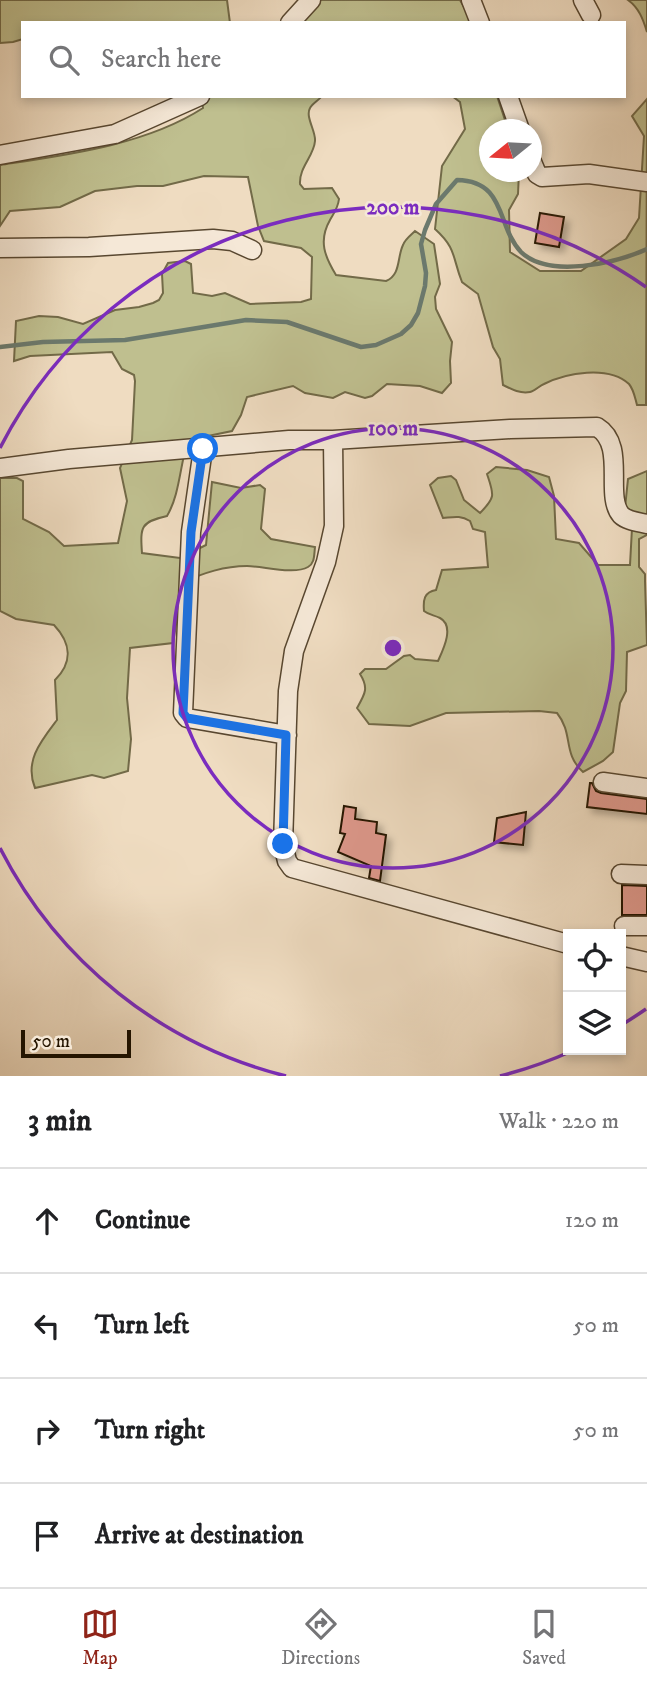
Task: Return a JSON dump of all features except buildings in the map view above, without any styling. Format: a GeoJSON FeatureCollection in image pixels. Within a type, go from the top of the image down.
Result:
{"type":"FeatureCollection","features":[{"type":"Feature","properties":{"kind":"street"},"geometry":{"type":"LineString","coordinates":[[292,21],[311,0]]}},
{"type":"Feature","properties":{"kind":"street"},"geometry":{"type":"LineString","coordinates":[[471,0],[479,21]]}},
{"type":"Feature","properties":{"kind":"street"},"geometry":{"type":"LineString","coordinates":[[0,155],[115,134],[196,98]]}},
{"type":"Feature","properties":{"kind":"street"},"geometry":{"type":"LineString","coordinates":[[509,98],[516,119]]}},
{"type":"Feature","properties":{"kind":"street"},"geometry":{"type":"LineString","coordinates":[[542,177],[589,174],[647,182]]}},
{"type":"Feature","properties":{"kind":"street"},"geometry":{"type":"LineString","coordinates":[[0,249],[89,247],[213,239],[232,241],[252,250]]}},
{"type":"Feature","properties":{"kind":"street"},"geometry":{"type":"LineString","coordinates":[[0,468],[69,459],[289,440],[597,427],[604,431],[612,450],[617,506],[621,515],[629,520],[647,524]]}},
{"type":"Feature","properties":{"kind":"street"},"geometry":{"type":"LineString","coordinates":[[333,440],[334,526],[326,562],[294,651],[288,691],[283,844],[289,866],[563,943]]}},
{"type":"Feature","properties":{"kind":"street"},"geometry":{"type":"LineString","coordinates":[[203,449],[191,532],[183,713],[187,718],[286,735]]}},
{"type":"Feature","properties":{"kind":"street"},"geometry":{"type":"LineString","coordinates":[[603,782],[647,788]]}},
{"type":"Feature","properties":{"kind":"street"},"geometry":{"type":"LineString","coordinates":[[621,874],[647,875]]}},
{"type":"Feature","properties":{"kind":"street"},"geometry":{"type":"LineString","coordinates":[[624,926],[647,926]]}},
{"type":"Feature","properties":{"kind":"street"},"geometry":{"type":"LineString","coordinates":[[626,957],[647,962]]}},
{"type":"Feature","properties":{"kind":"green space"},"geometry":{"type":"Polygon","coordinates":[[[0,0],[227,0],[230,21],[21,21],[21,40],[0,43],[0,0]]]}},
{"type":"Feature","properties":{"kind":"green space"},"geometry":{"type":"Polygon","coordinates":[[[318,0],[460,0],[472,21],[296,21],[318,0]]]}},
{"type":"Feature","properties":{"kind":"green space"},"geometry":{"type":"Polygon","coordinates":[[[628,0],[647,0],[647,32],[640,14],[628,0]]]}},
{"type":"Feature","properties":{"kind":"green space"},"geometry":{"type":"Polygon","coordinates":[[[201,98],[320,98],[309,112],[315,141],[300,184],[304,189],[332,188],[339,199],[324,235],[324,249],[329,262],[336,275],[386,281],[394,275],[404,243],[415,231],[434,244],[440,284],[435,297],[436,309],[452,342],[451,383],[442,393],[420,386],[387,384],[365,398],[345,392],[333,398],[305,393],[293,386],[247,397],[232,431],[188,440],[171,507],[167,516],[147,523],[144,527],[141,537],[142,553],[180,558],[206,545],[212,482],[241,488],[260,485],[265,489],[261,529],[271,539],[315,547],[313,561],[308,567],[295,570],[230,567],[183,582],[173,643],[130,648],[127,698],[131,739],[128,771],[104,778],[92,775],[35,788],[32,778],[33,760],[40,744],[57,720],[55,680],[65,666],[68,652],[64,639],[54,625],[16,619],[0,611],[0,478],[17,478],[23,481],[23,519],[49,532],[64,546],[118,543],[127,501],[120,468],[132,440],[135,381],[134,375],[122,369],[112,352],[30,356],[14,361],[16,321],[39,316],[58,317],[83,324],[115,310],[153,303],[159,300],[163,293],[162,274],[168,263],[185,261],[191,264],[193,293],[212,296],[225,293],[250,304],[301,302],[311,299],[312,257],[301,248],[264,241],[258,226],[248,177],[204,176],[163,186],[95,191],[60,207],[10,211],[0,226],[0,165],[131,140],[181,121],[203,108],[201,98]]]}},
{"type":"Feature","properties":{"kind":"green space"},"geometry":{"type":"Polygon","coordinates":[[[455,98],[498,98],[505,119],[479,119],[479,182],[519,182],[518,194],[509,210],[510,252],[540,271],[581,271],[626,239],[639,218],[644,136],[632,116],[647,99],[646,405],[637,405],[629,384],[610,374],[575,374],[544,384],[530,392],[519,392],[503,385],[500,359],[493,347],[478,294],[462,282],[451,248],[435,229],[442,166],[465,129],[460,102],[455,98]]]}},
{"type":"Feature","properties":{"kind":"green space"},"geometry":{"type":"Polygon","coordinates":[[[496,467],[527,470],[549,477],[554,496],[556,539],[579,543],[598,565],[630,565],[632,528],[625,508],[628,479],[647,471],[647,535],[639,539],[639,567],[645,574],[647,645],[627,652],[626,691],[620,703],[613,752],[583,772],[572,758],[565,728],[557,713],[446,713],[410,726],[369,724],[357,708],[365,691],[360,674],[365,669],[386,669],[404,656],[410,655],[415,659],[438,661],[443,651],[447,627],[440,618],[424,611],[424,603],[425,597],[436,590],[442,570],[488,567],[485,532],[473,529],[470,521],[463,518],[443,518],[430,485],[438,478],[451,476],[456,480],[464,500],[480,513],[492,495],[487,474],[496,467]]]}},
{"type":"Feature","properties":{"kind":"waterway"},"geometry":{"type":"LineString","coordinates":[[0,347],[43,342],[125,340],[246,320],[287,322],[361,347],[376,345],[401,334],[411,325],[418,313],[425,286],[426,273],[421,244],[425,230],[436,204],[457,180],[473,182],[493,196],[513,241],[521,252],[533,260],[548,265],[583,266],[618,259],[647,249]]}},
{"type":"Feature","properties":{"kind":"route"},"geometry":{"type":"LineString","coordinates":[[203,449],[191,532],[183,713],[187,718],[286,735],[283,844]]}}]}
